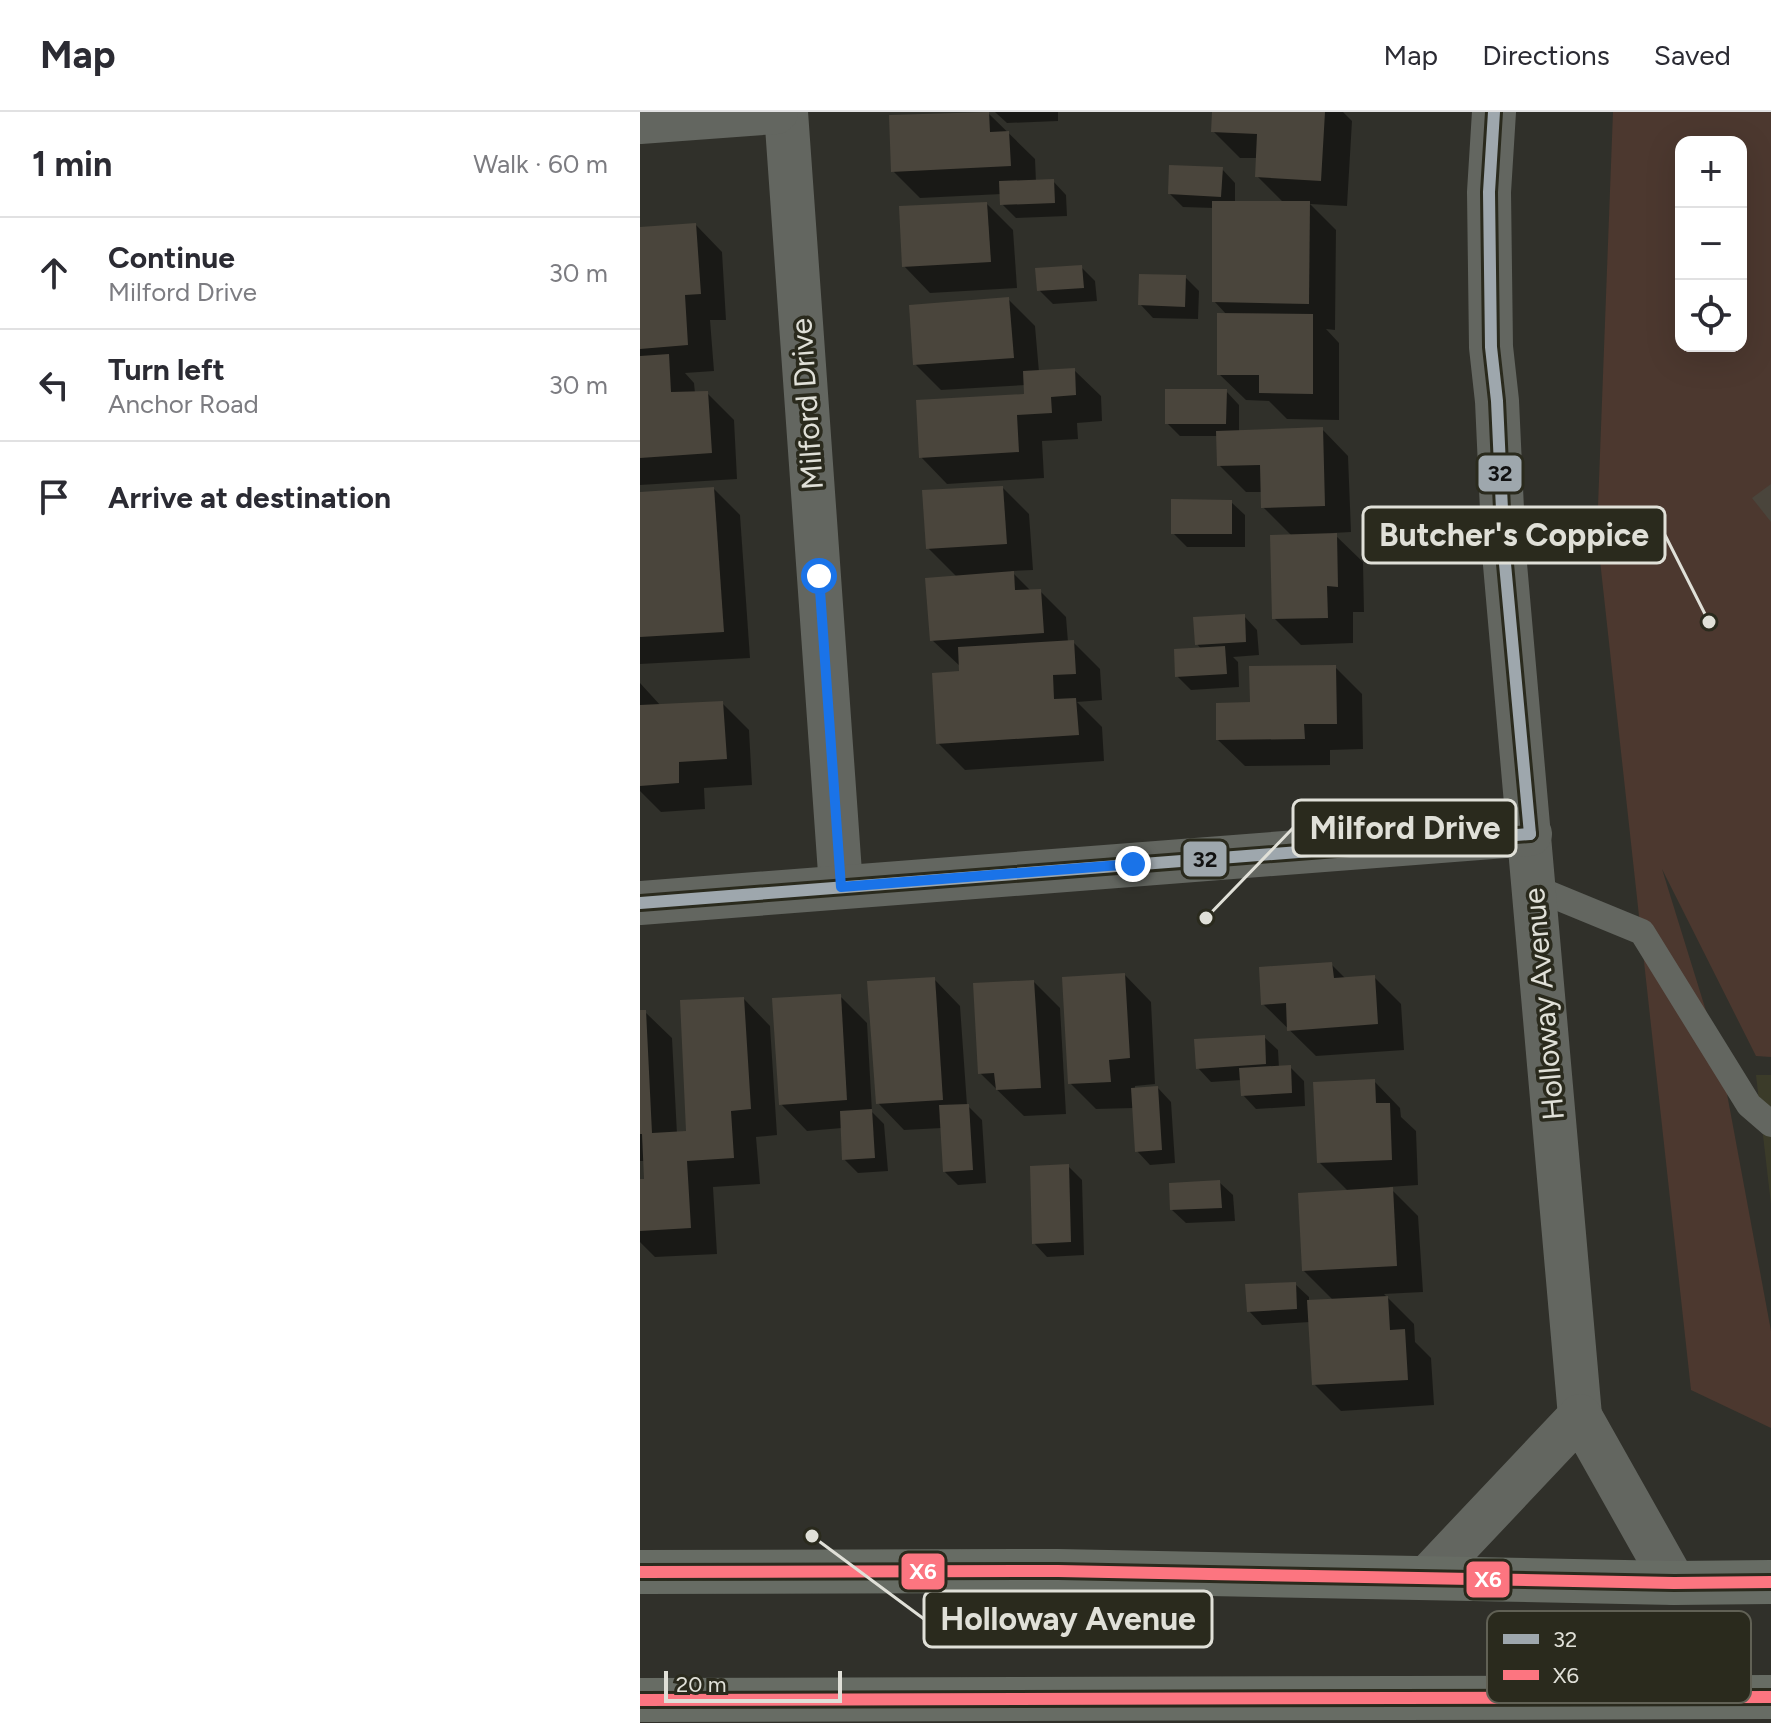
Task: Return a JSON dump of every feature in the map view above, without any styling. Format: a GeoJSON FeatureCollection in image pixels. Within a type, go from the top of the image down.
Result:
{"type":"FeatureCollection","features":[{"type":"Feature","properties":{"kind":"highway"},"geometry":{"type":"LineString","coordinates":[[640,1572],[1058,1571],[1674,1583],[1771,1582]]}},
{"type":"Feature","properties":{"kind":"highway"},"geometry":{"type":"LineString","coordinates":[[1751,1697],[1771,1697]]}},
{"type":"Feature","properties":{"kind":"highway"},"geometry":{"type":"LineString","coordinates":[[640,1700],[1487,1698]]}},
{"type":"Feature","properties":{"kind":"street"},"geometry":{"type":"LineString","coordinates":[[640,122],[776,112]]}},
{"type":"Feature","properties":{"kind":"street","name":"Milford Drive"},"geometry":{"type":"LineString","coordinates":[[786,112],[841,887]]}},
{"type":"Feature","properties":{"kind":"street","name":"Holloway Avenue"},"geometry":{"type":"LineString","coordinates":[[1494,112],[1489,192],[1491,347],[1497,401],[1504,553],[1580,1416],[1674,1583]]}},
{"type":"Feature","properties":{"kind":"street"},"geometry":{"type":"LineString","coordinates":[[640,903],[1530,834]]}},
{"type":"Feature","properties":{"kind":"street"},"geometry":{"type":"LineString","coordinates":[[1428,1577],[1580,1416]]}},
{"type":"Feature","properties":{"kind":"lane"},"geometry":{"type":"LineString","coordinates":[[1535,888],[1642,932],[1749,1105],[1771,1124]]}},
{"type":"Feature","properties":{"kind":"shaded area"},"geometry":{"type":"Polygon","coordinates":[[[1613,112],[1771,112],[1771,1057],[1756,1056],[1662,869],[1720,1056],[1771,1331],[1771,1428],[1691,1390],[1597,533],[1613,112]]]}},
{"type":"Feature","properties":{"kind":"shaded area"},"geometry":{"type":"Polygon","coordinates":[[[1756,1075],[1771,1075],[1771,1204],[1756,1075]]]}},
{"type":"Feature","properties":{"kind":"building"},"geometry":{"type":"Polygon","coordinates":[[[989,112],[990,132],[1009,131],[1011,166],[891,172],[889,115],[989,112]]]}},
{"type":"Feature","properties":{"kind":"building"},"geometry":{"type":"Polygon","coordinates":[[[1212,112],[1325,112],[1321,181],[1255,177],[1257,134],[1211,132],[1212,112]]]}},
{"type":"Feature","properties":{"kind":"building"},"geometry":{"type":"Polygon","coordinates":[[[1169,165],[1223,167],[1221,197],[1168,194],[1169,165]]]}},
{"type":"Feature","properties":{"kind":"building"},"geometry":{"type":"Polygon","coordinates":[[[1054,179],[1055,203],[1000,205],[999,181],[1054,179]]]}},
{"type":"Feature","properties":{"kind":"building"},"geometry":{"type":"Polygon","coordinates":[[[1212,201],[1310,201],[1309,304],[1212,302],[1212,201]]]}},
{"type":"Feature","properties":{"kind":"building"},"geometry":{"type":"Polygon","coordinates":[[[987,202],[991,262],[902,267],[899,206],[987,202]]]}},
{"type":"Feature","properties":{"kind":"building"},"geometry":{"type":"Polygon","coordinates":[[[696,223],[701,294],[685,295],[688,345],[640,349],[640,227],[696,223]]]}},
{"type":"Feature","properties":{"kind":"building"},"geometry":{"type":"Polygon","coordinates":[[[1082,265],[1084,288],[1037,291],[1035,268],[1082,265]]]}},
{"type":"Feature","properties":{"kind":"building"},"geometry":{"type":"Polygon","coordinates":[[[1139,274],[1186,275],[1185,307],[1138,305],[1139,274]]]}},
{"type":"Feature","properties":{"kind":"building"},"geometry":{"type":"Polygon","coordinates":[[[1009,297],[1014,358],[913,365],[909,305],[1009,297]]]}},
{"type":"Feature","properties":{"kind":"building"},"geometry":{"type":"Polygon","coordinates":[[[1217,313],[1313,314],[1313,394],[1259,393],[1259,375],[1217,375],[1217,313]]]}},
{"type":"Feature","properties":{"kind":"building"},"geometry":{"type":"Polygon","coordinates":[[[669,354],[671,392],[708,391],[712,453],[640,458],[640,356],[669,354]]]}},
{"type":"Feature","properties":{"kind":"building"},"geometry":{"type":"Polygon","coordinates":[[[1075,368],[1076,395],[1051,397],[1052,413],[1017,415],[1019,452],[919,458],[916,400],[1024,394],[1023,371],[1075,368]]]}},
{"type":"Feature","properties":{"kind":"building"},"geometry":{"type":"Polygon","coordinates":[[[1165,389],[1227,389],[1226,424],[1165,424],[1165,389]]]}},
{"type":"Feature","properties":{"kind":"building"},"geometry":{"type":"Polygon","coordinates":[[[1323,427],[1325,506],[1261,508],[1260,465],[1217,466],[1216,431],[1323,427]]]}},
{"type":"Feature","properties":{"kind":"building"},"geometry":{"type":"Polygon","coordinates":[[[1771,484],[1771,522],[1752,498],[1771,484]]]}},
{"type":"Feature","properties":{"kind":"building"},"geometry":{"type":"Polygon","coordinates":[[[1003,486],[1007,544],[926,549],[922,490],[1003,486]]]}},
{"type":"Feature","properties":{"kind":"building"},"geometry":{"type":"Polygon","coordinates":[[[714,487],[724,632],[640,637],[640,492],[714,487]]]}},
{"type":"Feature","properties":{"kind":"building"},"geometry":{"type":"Polygon","coordinates":[[[1171,499],[1232,500],[1232,534],[1171,534],[1171,499]]]}},
{"type":"Feature","properties":{"kind":"building"},"geometry":{"type":"Polygon","coordinates":[[[1337,533],[1338,587],[1327,586],[1328,618],[1272,619],[1270,535],[1337,533]]]}},
{"type":"Feature","properties":{"kind":"building"},"geometry":{"type":"Polygon","coordinates":[[[1014,571],[1015,590],[1041,589],[1044,633],[930,641],[925,578],[1014,571]]]}},
{"type":"Feature","properties":{"kind":"building"},"geometry":{"type":"Polygon","coordinates":[[[1245,614],[1246,642],[1195,645],[1193,617],[1245,614]]]}},
{"type":"Feature","properties":{"kind":"building"},"geometry":{"type":"Polygon","coordinates":[[[1074,640],[1076,674],[1053,675],[1054,699],[1076,698],[1079,735],[936,744],[932,673],[959,671],[958,647],[1074,640]]]}},
{"type":"Feature","properties":{"kind":"building"},"geometry":{"type":"Polygon","coordinates":[[[1225,646],[1227,674],[1175,677],[1174,649],[1225,646]]]}},
{"type":"Feature","properties":{"kind":"building"},"geometry":{"type":"Polygon","coordinates":[[[1336,665],[1337,724],[1304,724],[1305,739],[1216,740],[1216,703],[1250,702],[1249,666],[1336,665]]]}},
{"type":"Feature","properties":{"kind":"building"},"geometry":{"type":"Polygon","coordinates":[[[723,701],[727,759],[679,762],[679,783],[640,786],[640,705],[723,701]]]}},
{"type":"Feature","properties":{"kind":"building"},"geometry":{"type":"Polygon","coordinates":[[[1332,962],[1334,978],[1375,975],[1378,1024],[1287,1031],[1286,1003],[1261,1005],[1259,967],[1332,962]]]}},
{"type":"Feature","properties":{"kind":"building"},"geometry":{"type":"Polygon","coordinates":[[[1125,973],[1130,1058],[1109,1060],[1111,1082],[1068,1084],[1062,977],[1125,973]]]}},
{"type":"Feature","properties":{"kind":"building"},"geometry":{"type":"Polygon","coordinates":[[[935,977],[943,1100],[876,1104],[867,981],[935,977]]]}},
{"type":"Feature","properties":{"kind":"building"},"geometry":{"type":"Polygon","coordinates":[[[1034,980],[1041,1088],[996,1090],[994,1073],[978,1074],[973,983],[1034,980]]]}},
{"type":"Feature","properties":{"kind":"building"},"geometry":{"type":"Polygon","coordinates":[[[841,994],[847,1100],[779,1105],[772,998],[841,994]]]}},
{"type":"Feature","properties":{"kind":"building"},"geometry":{"type":"Polygon","coordinates":[[[744,997],[751,1109],[731,1111],[734,1158],[687,1161],[691,1228],[640,1231],[640,1179],[644,1179],[640,1134],[640,1010],[646,1010],[652,1133],[686,1131],[680,1000],[744,997]]]}},
{"type":"Feature","properties":{"kind":"building"},"geometry":{"type":"Polygon","coordinates":[[[1265,1035],[1266,1064],[1196,1069],[1194,1039],[1265,1035]]]}},
{"type":"Feature","properties":{"kind":"building"},"geometry":{"type":"Polygon","coordinates":[[[1291,1065],[1292,1093],[1241,1096],[1239,1068],[1291,1065]]]}},
{"type":"Feature","properties":{"kind":"building"},"geometry":{"type":"Polygon","coordinates":[[[1375,1079],[1376,1103],[1390,1103],[1392,1160],[1317,1163],[1313,1082],[1375,1079]]]}},
{"type":"Feature","properties":{"kind":"building"},"geometry":{"type":"Polygon","coordinates":[[[1158,1086],[1162,1150],[1135,1152],[1131,1088],[1158,1086]]]}},
{"type":"Feature","properties":{"kind":"building"},"geometry":{"type":"Polygon","coordinates":[[[969,1104],[973,1170],[943,1172],[939,1105],[969,1104]]]}},
{"type":"Feature","properties":{"kind":"building"},"geometry":{"type":"Polygon","coordinates":[[[872,1109],[875,1158],[842,1160],[840,1111],[872,1109]]]}},
{"type":"Feature","properties":{"kind":"building"},"geometry":{"type":"Polygon","coordinates":[[[1069,1164],[1071,1242],[1032,1244],[1030,1166],[1069,1164]]]}},
{"type":"Feature","properties":{"kind":"building"},"geometry":{"type":"Polygon","coordinates":[[[1220,1180],[1222,1208],[1170,1210],[1169,1183],[1220,1180]]]}},
{"type":"Feature","properties":{"kind":"building"},"geometry":{"type":"Polygon","coordinates":[[[1393,1187],[1397,1266],[1302,1271],[1298,1193],[1393,1187]]]}},
{"type":"Feature","properties":{"kind":"building"},"geometry":{"type":"Polygon","coordinates":[[[1296,1282],[1297,1309],[1247,1312],[1245,1284],[1296,1282]]]}},
{"type":"Feature","properties":{"kind":"building"},"geometry":{"type":"Polygon","coordinates":[[[1388,1296],[1390,1330],[1405,1329],[1408,1380],[1312,1385],[1307,1300],[1388,1296]]]}},
{"type":"Feature","properties":{"kind":"transit line","name":"32"},"geometry":{"type":"LineString","coordinates":[[1494,112],[1489,192],[1491,347],[1497,401],[1504,553],[1530,834]]}},
{"type":"Feature","properties":{"kind":"transit line","name":"32"},"geometry":{"type":"LineString","coordinates":[[640,903],[1530,834]]}},
{"type":"Feature","properties":{"kind":"transit line","name":"X6"},"geometry":{"type":"LineString","coordinates":[[640,1572],[1058,1571],[1674,1583],[1771,1582]]}},
{"type":"Feature","properties":{"kind":"transit line","name":"X6"},"geometry":{"type":"LineString","coordinates":[[1751,1697],[1771,1697]]}},
{"type":"Feature","properties":{"kind":"transit line","name":"X6"},"geometry":{"type":"LineString","coordinates":[[640,1700],[1487,1698]]}},
{"type":"Feature","properties":{"kind":"place","name":"Butcher's Coppice"},"geometry":{"type":"Point","coordinates":[1709,622]}},
{"type":"Feature","properties":{"kind":"place","name":"Milford Drive"},"geometry":{"type":"Point","coordinates":[1206,918]}},
{"type":"Feature","properties":{"kind":"place","name":"Holloway Avenue"},"geometry":{"type":"Point","coordinates":[812,1536]}},
{"type":"Feature","properties":{"kind":"route"},"geometry":{"type":"LineString","coordinates":[[819,576],[841,887],[1133,864]]}}]}
